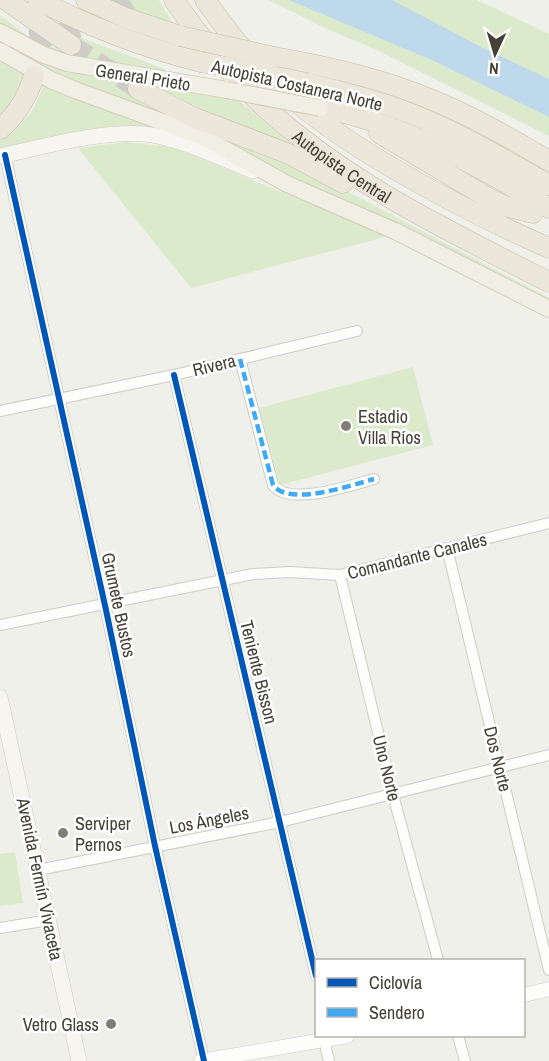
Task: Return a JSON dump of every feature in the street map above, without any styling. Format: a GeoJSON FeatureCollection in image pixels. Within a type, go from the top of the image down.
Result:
{"type":"FeatureCollection","features":[{"type":"Feature","properties":{"kind":"highway"},"geometry":{"type":"LineString","coordinates":[[5,0],[21,16],[32,33]]}},
{"type":"Feature","properties":{"kind":"highway"},"geometry":{"type":"LineString","coordinates":[[5,0],[71,45]]}},
{"type":"Feature","properties":{"kind":"highway","name":"Autopista Costanera Norte"},"geometry":{"type":"LineString","coordinates":[[38,0],[118,37],[175,56],[307,83],[426,119],[474,142],[549,186]]}},
{"type":"Feature","properties":{"kind":"highway","name":"Autopista Costanera Norte"},"geometry":{"type":"LineString","coordinates":[[86,0],[126,18],[180,36],[368,77],[429,98],[485,124],[549,161]]}},
{"type":"Feature","properties":{"kind":"highway","name":"Autopista Central"},"geometry":{"type":"LineString","coordinates":[[174,0],[218,59],[257,101],[346,172],[430,223],[549,282]]}},
{"type":"Feature","properties":{"kind":"highway","name":"Autopista Central"},"geometry":{"type":"LineString","coordinates":[[205,0],[237,43],[291,97],[343,138],[472,212],[549,248]]}},
{"type":"Feature","properties":{"kind":"highway"},"geometry":{"type":"LineString","coordinates":[[0,129],[22,102],[31,87],[34,76]]}},
{"type":"Feature","properties":{"kind":"highway"},"geometry":{"type":"LineString","coordinates":[[138,89],[195,118],[289,154],[366,194],[430,223]]}},
{"type":"Feature","properties":{"kind":"highway"},"geometry":{"type":"LineString","coordinates":[[0,118],[22,102]]}},
{"type":"Feature","properties":{"kind":"highway"},"geometry":{"type":"LineString","coordinates":[[324,108],[375,130],[490,199],[506,206],[540,211]]}},
{"type":"Feature","properties":{"kind":"highway"},"geometry":{"type":"LineString","coordinates":[[393,168],[491,209],[511,214],[540,211]]}},
{"type":"Feature","properties":{"kind":"highway"},"geometry":{"type":"LineString","coordinates":[[471,243],[549,271]]}},
{"type":"Feature","properties":{"kind":"main road","name":"General Prieto"},"geometry":{"type":"LineString","coordinates":[[0,32],[44,55],[67,63],[324,108]]}},
{"type":"Feature","properties":{"kind":"main road","name":"General Prieto"},"geometry":{"type":"LineString","coordinates":[[0,51],[51,80],[201,136],[287,184],[395,231],[549,309]]}},
{"type":"Feature","properties":{"kind":"main road"},"geometry":{"type":"LineString","coordinates":[[3,155],[107,135],[144,134],[172,141],[287,184]]}},
{"type":"Feature","properties":{"kind":"main road","name":"Avenida Fermín Vivaceta"},"geometry":{"type":"LineString","coordinates":[[0,697],[80,1061]]}},
{"type":"Feature","properties":{"kind":"street","name":"Grumete Bustos"},"geometry":{"type":"LineString","coordinates":[[3,155],[104,603],[203,1061]]}},
{"type":"Feature","properties":{"kind":"street","name":"Rivera"},"geometry":{"type":"LineString","coordinates":[[0,411],[174,375],[357,331]]}},
{"type":"Feature","properties":{"kind":"street"},"geometry":{"type":"LineString","coordinates":[[240,359],[273,485],[278,491],[288,494],[314,494],[374,479]]}},
{"type":"Feature","properties":{"kind":"street","name":"Teniente Bisson"},"geometry":{"type":"LineString","coordinates":[[174,375],[315,972]]}},
{"type":"Feature","properties":{"kind":"street","name":"Comandante Canales"},"geometry":{"type":"LineString","coordinates":[[0,625],[221,579],[279,572],[340,575],[549,523]]}},
{"type":"Feature","properties":{"kind":"street","name":"Dos Norte"},"geometry":{"type":"LineString","coordinates":[[447,548],[549,970]]}},
{"type":"Feature","properties":{"kind":"street","name":"Uno Norte"},"geometry":{"type":"LineString","coordinates":[[340,575],[393,795],[438,959]]}},
{"type":"Feature","properties":{"kind":"street","name":"Los Ángeles"},"geometry":{"type":"LineString","coordinates":[[38,870],[280,822],[549,755]]}},
{"type":"Feature","properties":{"kind":"street"},"geometry":{"type":"LineString","coordinates":[[0,928],[49,920]]}},
{"type":"Feature","properties":{"kind":"street"},"geometry":{"type":"LineString","coordinates":[[525,995],[549,989]]}},
{"type":"Feature","properties":{"kind":"street"},"geometry":{"type":"LineString","coordinates":[[459,1037],[465,1061]]}},
{"type":"Feature","properties":{"kind":"street"},"geometry":{"type":"LineString","coordinates":[[203,1061],[328,1038],[326,1049],[329,1061]]}},
{"type":"Feature","properties":{"kind":"green space"},"geometry":{"type":"Polygon","coordinates":[[[109,0],[159,0],[174,25],[109,0]]]}},
{"type":"Feature","properties":{"kind":"green space"},"geometry":{"type":"Polygon","coordinates":[[[268,0],[477,0],[549,34],[549,136],[379,51],[268,0]]]}},
{"type":"Feature","properties":{"kind":"green space"},"geometry":{"type":"Polygon","coordinates":[[[0,15],[30,38],[67,53],[80,48],[84,49],[75,42],[79,37],[165,69],[163,74],[90,62],[50,49],[0,24],[0,15]]]}},
{"type":"Feature","properties":{"kind":"green space"},"geometry":{"type":"Polygon","coordinates":[[[0,38],[237,99],[300,151],[244,141],[341,188],[549,298],[549,304],[61,77],[0,43],[0,38]]]}},
{"type":"Feature","properties":{"kind":"green space"},"geometry":{"type":"Polygon","coordinates":[[[0,55],[32,73],[8,110],[0,115],[0,55]]]}},
{"type":"Feature","properties":{"kind":"green space"},"geometry":{"type":"Polygon","coordinates":[[[44,81],[196,140],[168,136],[0,151],[0,140],[23,123],[29,115],[44,81]]]}},
{"type":"Feature","properties":{"kind":"green space"},"geometry":{"type":"Polygon","coordinates":[[[126,142],[173,147],[389,236],[191,288],[78,148],[126,142]]]}},
{"type":"Feature","properties":{"kind":"green space","name":"Estadio Villa Ríos"},"geometry":{"type":"Polygon","coordinates":[[[413,367],[433,445],[280,485],[259,408],[413,367]]]}},
{"type":"Feature","properties":{"kind":"green space"},"geometry":{"type":"Polygon","coordinates":[[[15,852],[23,903],[0,906],[0,854],[15,852]]]}},
{"type":"Feature","properties":{"kind":"water"},"geometry":{"type":"Polygon","coordinates":[[[289,0],[392,0],[481,47],[549,79],[549,117],[434,61],[289,0]]]}},
{"type":"Feature","properties":{"kind":"tunnel"},"geometry":{"type":"LineString","coordinates":[[0,43],[17,42],[68,31],[100,18],[129,0]]}},
{"type":"Feature","properties":{"kind":"tunnel"},"geometry":{"type":"LineString","coordinates":[[71,45],[138,89]]}},
{"type":"Feature","properties":{"kind":"marked path"},"geometry":{"type":"LineString","coordinates":[[240,359],[273,485],[281,491],[306,494],[374,479]]}},
{"type":"Feature","properties":{"kind":"cycle path"},"geometry":{"type":"LineString","coordinates":[[5,155],[204,1061]]}},
{"type":"Feature","properties":{"kind":"cycle path"},"geometry":{"type":"LineString","coordinates":[[174,375],[315,972]]}},
{"type":"Feature","properties":{"kind":"place","name":"Estadio Villa Ríos"},"geometry":{"type":"Point","coordinates":[346,426]}},
{"type":"Feature","properties":{"kind":"place","name":"Serviper Pernos"},"geometry":{"type":"Point","coordinates":[63,833]}},
{"type":"Feature","properties":{"kind":"place","name":"Vetro Glass"},"geometry":{"type":"Point","coordinates":[111,1024]}}]}
